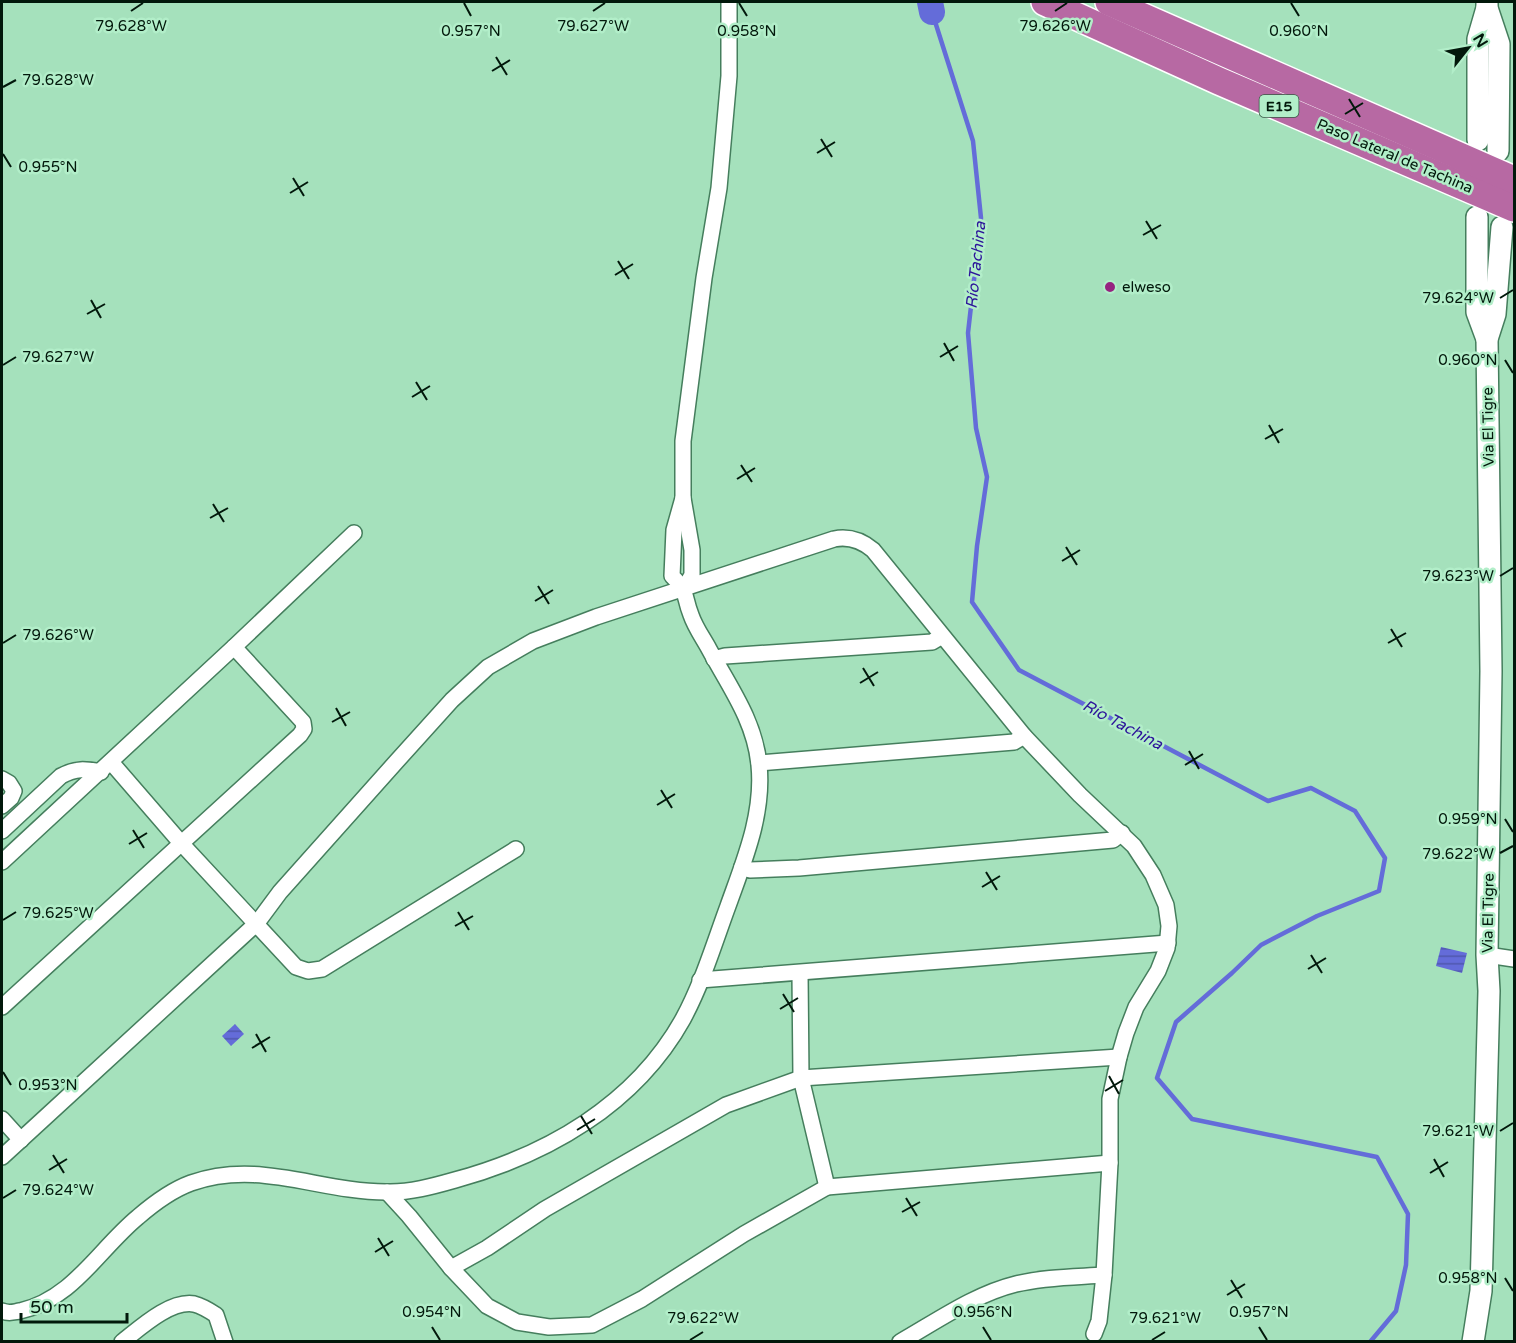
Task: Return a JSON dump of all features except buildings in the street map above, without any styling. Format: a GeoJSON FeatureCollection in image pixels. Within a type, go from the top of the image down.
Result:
{"type":"FeatureCollection","features":[{"type":"Feature","properties":{"kind":"highway","name":"Paso Lateral de Tachina"},"geometry":{"type":"LineString","coordinates":[[1046,2],[1092,11],[1220,81],[1508,218]]}},
{"type":"Feature","properties":{"kind":"highway","name":"Paso Lateral de Tachina"},"geometry":{"type":"LineString","coordinates":[[1109,2],[1515,180]]}},
{"type":"Feature","properties":{"kind":"street"},"geometry":{"type":"LineString","coordinates":[[2,1311],[8,1313],[28,1309],[52,1298],[86,1271],[135,1218],[167,1195],[190,1183],[248,1173],[387,1192],[423,1188],[488,1170],[527,1156],[575,1131],[605,1110],[634,1083],[662,1050],[683,1019],[742,867],[755,819],[759,792],[759,763],[744,711],[691,614],[684,589],[672,576],[674,530],[683,498],[683,441],[704,278],[719,188],[729,76],[729,2]]}},
{"type":"Feature","properties":{"kind":"street"},"geometry":{"type":"LineString","coordinates":[[1478,140],[1478,39],[1487,5]]}},
{"type":"Feature","properties":{"kind":"street"},"geometry":{"type":"LineString","coordinates":[[1487,5],[1498,44],[1498,151]]}},
{"type":"Feature","properties":{"kind":"street","name":"Via El Tigre"},"geometry":{"type":"LineString","coordinates":[[1473,1341],[1481,1291],[1489,991],[1487,955],[1491,671],[1487,339],[1477,312],[1477,217]]}},
{"type":"Feature","properties":{"kind":"street","name":"Via El Tigre"},"geometry":{"type":"LineString","coordinates":[[1487,339],[1496,314],[1508,218]]}},
{"type":"Feature","properties":{"kind":"street"},"geometry":{"type":"LineString","coordinates":[[2,862],[234,647],[354,532]]}},
{"type":"Feature","properties":{"kind":"street"},"geometry":{"type":"LineString","coordinates":[[2,1157],[257,923],[280,892],[396,762],[452,700],[488,667],[533,641],[596,617],[834,539],[852,538],[873,550],[1024,736],[1080,795],[1122,833],[1144,860],[1161,890],[1169,916],[1168,944],[1158,971],[1136,1007],[1119,1057],[1110,1099],[1110,1163],[1104,1275],[1099,1321],[1094,1334]]}},
{"type":"Feature","properties":{"kind":"street"},"geometry":{"type":"LineString","coordinates":[[714,659],[725,656],[932,642],[942,636]]}},
{"type":"Feature","properties":{"kind":"street"},"geometry":{"type":"LineString","coordinates":[[2,1007],[304,729],[303,722],[234,647]]}},
{"type":"Feature","properties":{"kind":"street"},"geometry":{"type":"LineString","coordinates":[[759,763],[1014,741],[1024,736]]}},
{"type":"Feature","properties":{"kind":"street"},"geometry":{"type":"LineString","coordinates":[[2,831],[61,776],[83,768],[106,767],[257,923],[296,967],[308,971],[322,969],[516,849]]}},
{"type":"Feature","properties":{"kind":"street"},"geometry":{"type":"LineString","coordinates":[[2,778],[14,791],[11,798],[2,806]]}},
{"type":"Feature","properties":{"kind":"street"},"geometry":{"type":"LineString","coordinates":[[742,867],[750,870],[799,868],[1113,840],[1122,833]]}},
{"type":"Feature","properties":{"kind":"street"},"geometry":{"type":"LineString","coordinates":[[700,980],[1168,944]]}},
{"type":"Feature","properties":{"kind":"street"},"geometry":{"type":"LineString","coordinates":[[1487,955],[1515,959]]}},
{"type":"Feature","properties":{"kind":"street"},"geometry":{"type":"LineString","coordinates":[[800,973],[801,1078],[827,1187]]}},
{"type":"Feature","properties":{"kind":"street"},"geometry":{"type":"LineString","coordinates":[[451,1268],[487,1248],[545,1209],[726,1105],[801,1078],[1119,1057]]}},
{"type":"Feature","properties":{"kind":"street"},"geometry":{"type":"LineString","coordinates":[[2,1119],[21,1140]]}},
{"type":"Feature","properties":{"kind":"street"},"geometry":{"type":"LineString","coordinates":[[387,1192],[451,1268],[487,1306],[517,1322],[549,1328],[592,1325],[642,1299],[744,1234],[827,1187],[1110,1163]]}},
{"type":"Feature","properties":{"kind":"street"},"geometry":{"type":"LineString","coordinates":[[900,1341],[999,1289],[1030,1281],[1104,1275]]}},
{"type":"Feature","properties":{"kind":"street"},"geometry":{"type":"LineString","coordinates":[[122,1341],[159,1314],[182,1305],[194,1304],[216,1315],[225,1341]]}},
{"type":"Feature","properties":{"kind":"shaded area"},"geometry":{"type":"Polygon","coordinates":[[[1441,947],[1467,953],[1462,973],[1436,966],[1441,947]]]}},
{"type":"Feature","properties":{"kind":"shaded area"},"geometry":{"type":"Polygon","coordinates":[[[235,1024],[244,1034],[231,1046],[222,1036],[235,1024]]]}},
{"type":"Feature","properties":{"kind":"waterway","name":"Río Tachina"},"geometry":{"type":"LineString","coordinates":[[930,2],[932,12]]}},
{"type":"Feature","properties":{"kind":"waterway","name":"Río Tachina"},"geometry":{"type":"LineString","coordinates":[[932,12],[973,141],[981,218],[968,333],[976,428],[987,477],[972,602],[1019,670],[1268,801],[1311,788],[1355,811],[1385,858],[1379,891],[1317,916],[1261,945],[1176,1022],[1157,1078],[1192,1119],[1377,1157],[1408,1214],[1406,1265],[1396,1311],[1370,1342]]}},
{"type":"Feature","properties":{"kind":"place","name":"elweso"},"geometry":{"type":"Point","coordinates":[1110,287]}}]}
